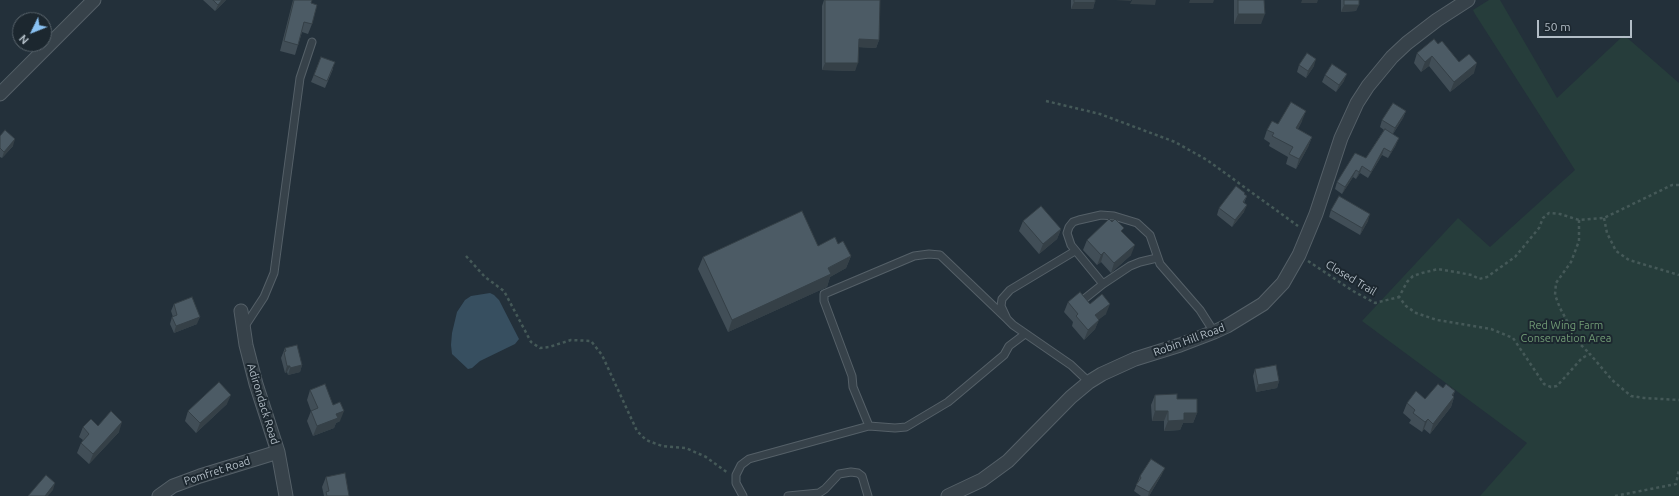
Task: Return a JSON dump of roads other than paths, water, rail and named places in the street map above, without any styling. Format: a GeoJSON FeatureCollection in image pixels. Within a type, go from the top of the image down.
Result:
{"type":"FeatureCollection","features":[{"type":"Feature","properties":{"kind":"street"},"geometry":{"type":"LineString","coordinates":[[0,94],[94,0]]}},
{"type":"Feature","properties":{"kind":"street","name":"Robin Hill Road"},"geometry":{"type":"LineString","coordinates":[[948,496],[982,480],[1008,461],[1070,397],[1102,374],[1135,359],[1180,345],[1214,332],[1227,326],[1263,304],[1283,283],[1299,256],[1309,232],[1341,138],[1357,103],[1368,86],[1407,43],[1437,20],[1468,0]]}},
{"type":"Feature","properties":{"kind":"street","name":"Adirondack Road"},"geometry":{"type":"LineString","coordinates":[[241,311],[242,329],[256,384],[278,452],[286,496]]}},
{"type":"Feature","properties":{"kind":"street","name":"Pomfret Road"},"geometry":{"type":"LineString","coordinates":[[159,496],[173,486],[200,476],[278,452]]}},
{"type":"Feature","properties":{"kind":"lane"},"geometry":{"type":"LineString","coordinates":[[242,329],[264,297],[274,273],[300,78],[312,42]]}},
{"type":"Feature","properties":{"kind":"lane"},"geometry":{"type":"LineString","coordinates":[[1103,284],[1075,251],[1068,239],[1067,233],[1069,227],[1073,222],[1101,215],[1137,223],[1146,230],[1154,243],[1157,258],[1165,270],[1200,310],[1214,332]]}},
{"type":"Feature","properties":{"kind":"lane"},"geometry":{"type":"LineString","coordinates":[[1007,319],[1001,306],[1002,299],[1005,294],[1015,286],[1075,251]]}},
{"type":"Feature","properties":{"kind":"lane"},"geometry":{"type":"LineString","coordinates":[[869,426],[853,387],[852,376],[824,301],[824,294],[914,256],[940,254],[1007,319],[1025,334],[1071,365],[1089,382]]}},
{"type":"Feature","properties":{"kind":"lane"},"geometry":{"type":"LineString","coordinates":[[1083,300],[1103,284],[1140,262],[1157,258]]}},
{"type":"Feature","properties":{"kind":"lane"},"geometry":{"type":"LineString","coordinates":[[743,496],[736,480],[736,475],[741,465],[749,459],[869,426],[895,428],[906,427],[922,419],[948,402],[1004,355],[1009,346],[1025,334]]}},
{"type":"Feature","properties":{"kind":"lane"},"geometry":{"type":"LineString","coordinates":[[788,496],[819,493],[825,489],[839,474],[851,472],[858,473],[862,476],[868,496]]}},
{"type":"Feature","properties":{"kind":"water"},"geometry":{"type":"Polygon","coordinates":[[[490,293],[499,300],[519,339],[515,344],[480,361],[472,368],[468,369],[452,354],[452,333],[457,312],[465,300],[471,296],[490,293]]]}},
{"type":"Feature","properties":{"kind":"park label","name":"Red Wing Farm Conservation Area"},"geometry":{"type":"Point","coordinates":[1566,331]}}]}
